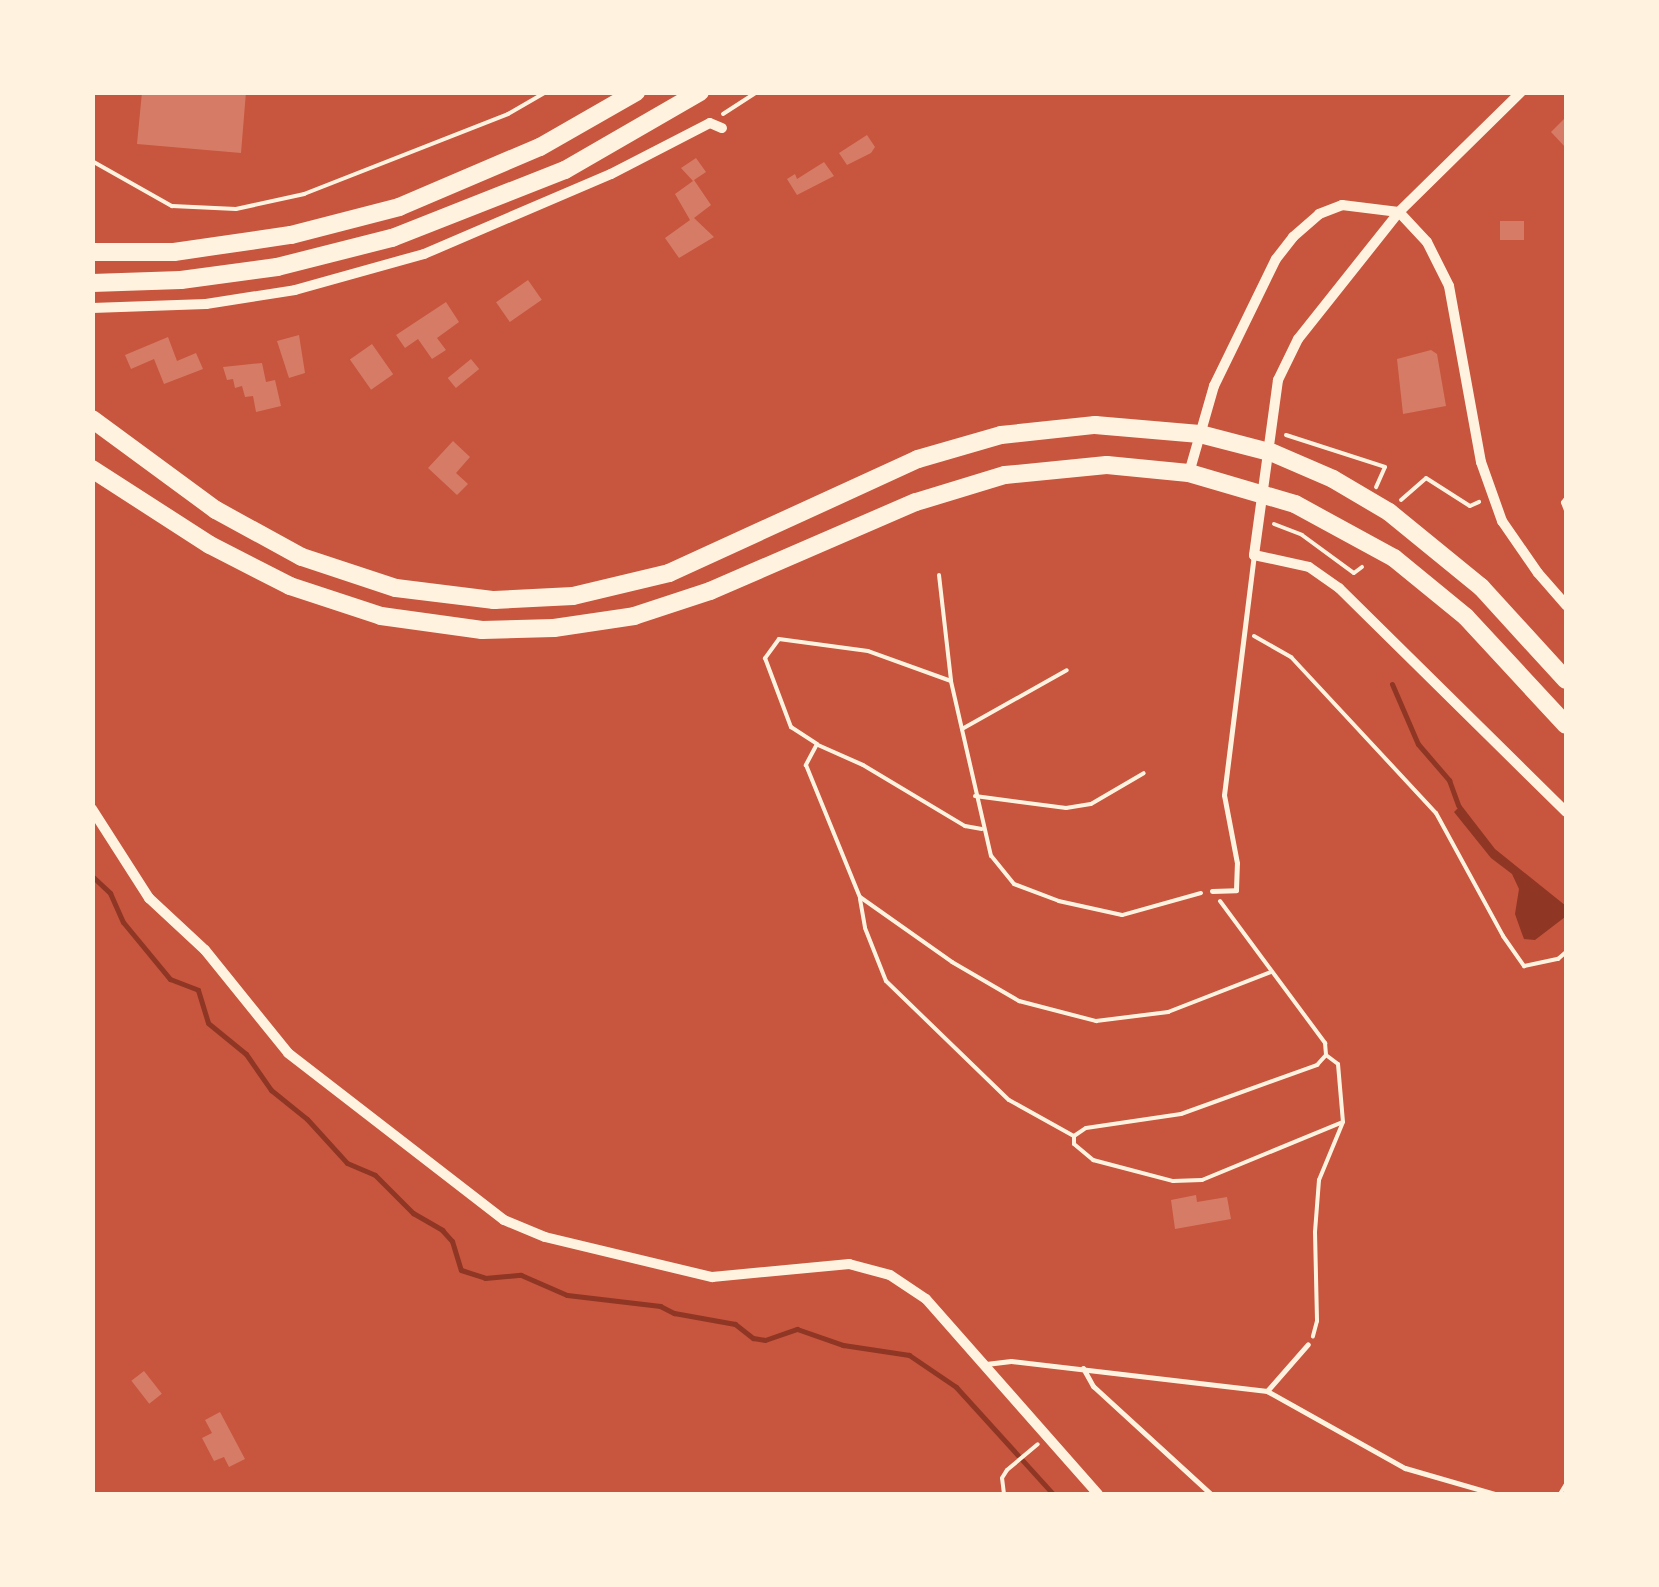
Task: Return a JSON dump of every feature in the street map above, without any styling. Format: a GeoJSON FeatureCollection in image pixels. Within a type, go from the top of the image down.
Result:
{"type":"FeatureCollection","features":[{"type":"Feature","properties":{"kind":"main road"},"geometry":{"type":"LineString","coordinates":[[92,252],[174,252],[252,240],[399,207],[540,146],[636,92]]}},
{"type":"Feature","properties":{"kind":"main road"},"geometry":{"type":"LineString","coordinates":[[92,282],[181,280],[277,268],[392,238],[565,170],[700,92]]}},
{"type":"Feature","properties":{"kind":"main road"},"geometry":{"type":"LineString","coordinates":[[92,420],[216,510],[302,558],[396,588],[494,600],[573,596],[668,573],[918,459],[1000,435],[1095,425],[1200,434],[1300,464],[1370,500],[1421,536],[1481,588],[1566,680]]}},
{"type":"Feature","properties":{"kind":"main road"},"geometry":{"type":"LineString","coordinates":[[92,469],[210,546],[290,586],[381,616],[482,630],[554,628],[634,616],[710,591],[916,502],[1006,475],[1107,464],[1189,473],[1295,504],[1361,537],[1447,599],[1566,726]]}},
{"type":"Feature","properties":{"kind":"street"},"geometry":{"type":"LineString","coordinates":[[1522,92],[1399,212],[1331,291],[1298,339],[1278,380],[1254,555],[1309,568],[1339,588],[1566,812]]}},
{"type":"Feature","properties":{"kind":"street"},"geometry":{"type":"LineString","coordinates":[[92,308],[206,304],[295,290],[424,254],[610,174],[710,123],[722,128]]}},
{"type":"Feature","properties":{"kind":"street"},"geometry":{"type":"LineString","coordinates":[[1189,473],[1214,386],[1276,259],[1292,237],[1319,214],[1342,205],[1399,212],[1427,242],[1448,286],[1481,462],[1502,521],[1538,573],[1566,604]]}},
{"type":"Feature","properties":{"kind":"street"},"geometry":{"type":"LineString","coordinates":[[92,809],[149,898],[205,950],[288,1053],[504,1220],[546,1238],[712,1277],[822,1266],[869,1266],[911,1285],[1098,1494]]}},
{"type":"Feature","properties":{"kind":"lane"},"geometry":{"type":"LineString","coordinates":[[1566,498],[1566,510]]}},
{"type":"Feature","properties":{"kind":"lane"},"geometry":{"type":"LineString","coordinates":[[1212,891],[1236,890],[1237,863],[1224,794],[1254,555]]}},
{"type":"Feature","properties":{"kind":"lane"},"geometry":{"type":"LineString","coordinates":[[1267,1390],[1308,1344]]}},
{"type":"Feature","properties":{"kind":"lane"},"geometry":{"type":"LineString","coordinates":[[983,1364],[1011,1361],[1267,1390],[1405,1468],[1495,1494]]}},
{"type":"Feature","properties":{"kind":"lane"},"geometry":{"type":"LineString","coordinates":[[1083,1368],[1094,1386],[1211,1494]]}},
{"type":"Feature","properties":{"kind":"path"},"geometry":{"type":"LineString","coordinates":[[92,161],[172,206],[236,209],[304,194],[508,114],[546,92]]}},
{"type":"Feature","properties":{"kind":"path"},"geometry":{"type":"LineString","coordinates":[[740,102],[756,92]]}},
{"type":"Feature","properties":{"kind":"path"},"geometry":{"type":"LineString","coordinates":[[1277,432],[1385,467],[1382,472]]}},
{"type":"Feature","properties":{"kind":"path"},"geometry":{"type":"LineString","coordinates":[[1410,490],[1426,478],[1470,506],[1482,501]]}},
{"type":"Feature","properties":{"kind":"path"},"geometry":{"type":"LineString","coordinates":[[1257,517],[1302,535],[1354,573],[1362,567]]}},
{"type":"Feature","properties":{"kind":"path"},"geometry":{"type":"LineString","coordinates":[[939,576],[952,680],[975,796],[982,829],[1000,872],[1023,889],[1122,915],[1212,891],[1325,1042],[1326,1055],[1317,1066],[1181,1114],[1086,1128],[1074,1136]]}},
{"type":"Feature","properties":{"kind":"path"},"geometry":{"type":"LineString","coordinates":[[1245,631],[1291,657],[1436,813],[1503,936],[1524,966],[1558,959],[1566,952]]}},
{"type":"Feature","properties":{"kind":"path"},"geometry":{"type":"LineString","coordinates":[[952,680],[868,650],[779,640],[765,658],[790,726],[965,826],[982,829]]}},
{"type":"Feature","properties":{"kind":"path"},"geometry":{"type":"LineString","coordinates":[[962,729],[1067,670]]}},
{"type":"Feature","properties":{"kind":"path"},"geometry":{"type":"LineString","coordinates":[[817,744],[806,765],[860,897],[865,928],[886,981],[1008,1100],[1074,1136]]}},
{"type":"Feature","properties":{"kind":"path"},"geometry":{"type":"LineString","coordinates":[[975,796],[1078,806],[1091,804],[1144,772]]}},
{"type":"Feature","properties":{"kind":"path"},"geometry":{"type":"LineString","coordinates":[[860,897],[994,988],[1074,1019],[1118,1020],[1168,1012],[1271,972]]}},
{"type":"Feature","properties":{"kind":"path"},"geometry":{"type":"LineString","coordinates":[[1308,1344],[1317,1321],[1315,1232],[1320,1180],[1343,1122],[1338,1064],[1326,1055]]}},
{"type":"Feature","properties":{"kind":"path"},"geometry":{"type":"LineString","coordinates":[[1074,1136],[1074,1144],[1093,1160],[1173,1180],[1218,1174],[1343,1122]]}},
{"type":"Feature","properties":{"kind":"path"},"geometry":{"type":"LineString","coordinates":[[1004,1494],[1002,1478],[1027,1452]]}},
{"type":"Feature","properties":{"kind":"path"},"geometry":{"type":"LineString","coordinates":[[1560,1494],[1566,1484]]}},
{"type":"Feature","properties":{"kind":"shaded area"},"geometry":{"type":"Polygon","coordinates":[[[1461,805],[1495,849],[1566,906],[1565,917],[1535,940],[1524,939],[1515,914],[1519,889],[1512,874],[1491,858],[1454,812],[1461,805]]]}},
{"type":"Feature","properties":{"kind":"building"},"geometry":{"type":"Polygon","coordinates":[[[142,92],[246,92],[241,153],[137,144],[142,92]]]}},
{"type":"Feature","properties":{"kind":"building"},"geometry":{"type":"Polygon","coordinates":[[[1566,117],[1566,148],[1551,132],[1566,117]]]}},
{"type":"Feature","properties":{"kind":"building"},"geometry":{"type":"Polygon","coordinates":[[[867,135],[875,147],[871,153],[847,165],[839,153],[867,135]]]}},
{"type":"Feature","properties":{"kind":"building"},"geometry":{"type":"Polygon","coordinates":[[[696,158],[706,172],[694,180],[711,205],[694,218],[714,237],[679,258],[665,238],[690,220],[675,194],[693,181],[681,168],[696,158]]]}},
{"type":"Feature","properties":{"kind":"building"},"geometry":{"type":"Polygon","coordinates":[[[824,162],[834,176],[797,195],[787,179],[795,174],[797,179],[824,162]]]}},
{"type":"Feature","properties":{"kind":"building"},"geometry":{"type":"Polygon","coordinates":[[[1500,221],[1524,221],[1524,240],[1500,240],[1500,221]]]}},
{"type":"Feature","properties":{"kind":"building"},"geometry":{"type":"Polygon","coordinates":[[[528,280],[542,300],[510,322],[496,302],[528,280]]]}},
{"type":"Feature","properties":{"kind":"building"},"geometry":{"type":"Polygon","coordinates":[[[446,302],[459,322],[437,338],[446,350],[432,359],[418,339],[405,348],[396,335],[446,302]]]}},
{"type":"Feature","properties":{"kind":"building"},"geometry":{"type":"Polygon","coordinates":[[[299,335],[305,373],[289,378],[277,341],[299,335]]]}},
{"type":"Feature","properties":{"kind":"building"},"geometry":{"type":"Polygon","coordinates":[[[168,337],[177,361],[196,353],[203,369],[164,384],[154,359],[131,369],[125,355],[168,337]]]}},
{"type":"Feature","properties":{"kind":"building"},"geometry":{"type":"Polygon","coordinates":[[[372,344],[393,374],[371,390],[350,359],[372,344]]]}},
{"type":"Feature","properties":{"kind":"building"},"geometry":{"type":"Polygon","coordinates":[[[1431,350],[1437,354],[1446,406],[1403,414],[1397,359],[1431,350]]]}},
{"type":"Feature","properties":{"kind":"building"},"geometry":{"type":"Polygon","coordinates":[[[471,359],[479,369],[456,388],[448,378],[471,359]]]}},
{"type":"Feature","properties":{"kind":"building"},"geometry":{"type":"Polygon","coordinates":[[[262,363],[266,382],[275,380],[281,406],[256,412],[253,396],[245,397],[242,386],[235,388],[223,367],[262,363]]]}},
{"type":"Feature","properties":{"kind":"building"},"geometry":{"type":"Polygon","coordinates":[[[453,441],[470,457],[456,473],[468,484],[457,495],[428,468],[453,441]]]}},
{"type":"Feature","properties":{"kind":"building"},"geometry":{"type":"Polygon","coordinates":[[[1196,1195],[1197,1202],[1227,1197],[1231,1219],[1175,1229],[1171,1200],[1196,1195]]]}},
{"type":"Feature","properties":{"kind":"building"},"geometry":{"type":"Polygon","coordinates":[[[144,1371],[162,1394],[149,1404],[131,1381],[144,1371]]]}},
{"type":"Feature","properties":{"kind":"building"},"geometry":{"type":"Polygon","coordinates":[[[220,1412],[245,1459],[229,1467],[224,1457],[214,1461],[202,1438],[212,1433],[205,1420],[220,1412]]]}},
{"type":"Feature","properties":{"kind":"waterway"},"geometry":{"type":"LineString","coordinates":[[1392,684],[1418,744],[1449,780],[1458,805]]}},
{"type":"Feature","properties":{"kind":"waterway"},"geometry":{"type":"LineString","coordinates":[[92,876],[110,893],[123,922],[170,979],[198,990],[208,1023],[246,1054],[271,1090],[307,1119],[347,1163],[375,1175],[413,1213],[442,1230],[452,1241],[461,1270],[485,1278],[521,1275],[567,1295],[660,1306],[674,1313],[735,1324],[753,1338],[765,1340],[797,1329],[843,1345],[909,1355],[956,1387],[1053,1494]]}}]}
